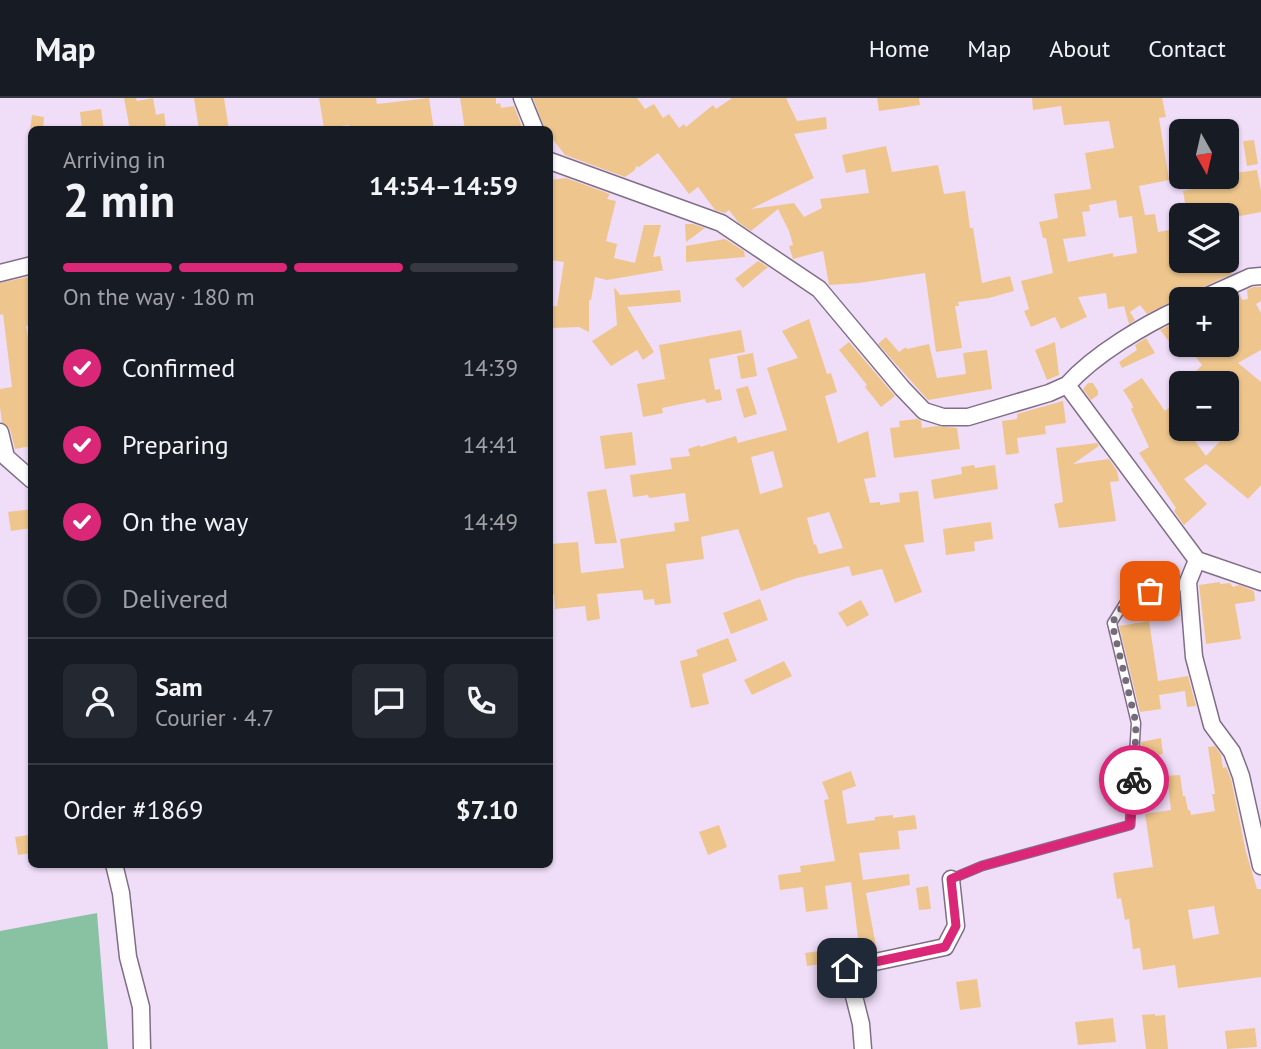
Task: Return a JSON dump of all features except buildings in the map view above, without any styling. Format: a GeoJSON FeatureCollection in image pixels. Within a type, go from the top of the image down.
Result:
{"type":"FeatureCollection","features":[{"type":"Feature","properties":{"kind":"street"},"geometry":{"type":"LineString","coordinates":[[522,98],[533,126]]}},
{"type":"Feature","properties":{"kind":"street"},"geometry":{"type":"LineString","coordinates":[[553,162],[722,223],[819,289],[924,411],[943,417],[968,417],[1067,385],[1078,373],[1150,322],[1169,313]]}},
{"type":"Feature","properties":{"kind":"street"},"geometry":{"type":"LineString","coordinates":[[0,273],[28,266]]}},
{"type":"Feature","properties":{"kind":"street"},"geometry":{"type":"LineString","coordinates":[[1229,287],[1261,276]]}},
{"type":"Feature","properties":{"kind":"street"},"geometry":{"type":"LineString","coordinates":[[1067,385],[1197,560],[1261,582]]}},
{"type":"Feature","properties":{"kind":"street"},"geometry":{"type":"LineString","coordinates":[[0,432],[6,457],[28,476]]}},
{"type":"Feature","properties":{"kind":"street"},"geometry":{"type":"LineString","coordinates":[[1197,560],[1189,585],[1194,657],[1212,724],[1232,752],[1241,776],[1261,866]]}},
{"type":"Feature","properties":{"kind":"street"},"geometry":{"type":"LineString","coordinates":[[115,868],[121,893],[128,957],[141,1007],[142,1049]]}},
{"type":"Feature","properties":{"kind":"street"},"geometry":{"type":"LineString","coordinates":[[863,1049],[861,1024],[847,968],[945,947],[956,926],[951,879]]}},
{"type":"Feature","properties":{"kind":"lane"},"geometry":{"type":"LineString","coordinates":[[951,879],[982,866],[1130,825],[1136,723],[1112,623],[1130,594],[1189,585]]}},
{"type":"Feature","properties":{"kind":"green space"},"geometry":{"type":"Polygon","coordinates":[[[97,913],[108,1049],[0,1049],[0,931],[97,913]]]}},
{"type":"Feature","properties":{"kind":"way so far"},"geometry":{"type":"LineString","coordinates":[[1134,780],[1136,723],[1112,623],[1130,594],[1150,591]]}},
{"type":"Feature","properties":{"kind":"route"},"geometry":{"type":"LineString","coordinates":[[847,968],[945,947],[956,926],[951,879],[982,866],[1130,825],[1134,780]]}}]}
